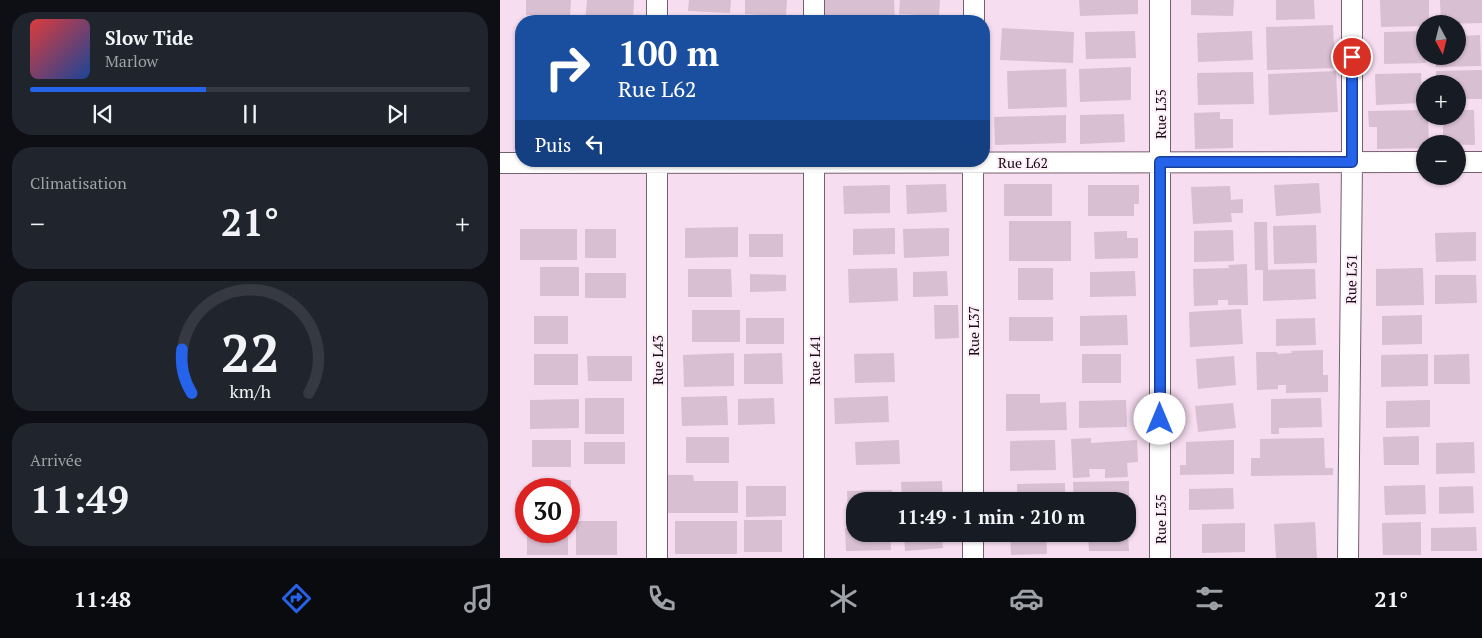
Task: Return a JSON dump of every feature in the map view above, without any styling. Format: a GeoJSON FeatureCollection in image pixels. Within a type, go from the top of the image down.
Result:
{"type":"FeatureCollection","features":[{"type":"Feature","properties":{"kind":"street"},"geometry":{"type":"LineString","coordinates":[[657,0],[657,15]]}},
{"type":"Feature","properties":{"kind":"street"},"geometry":{"type":"LineString","coordinates":[[814,0],[814,15]]}},
{"type":"Feature","properties":{"kind":"street"},"geometry":{"type":"LineString","coordinates":[[974,0],[974,15]]}},
{"type":"Feature","properties":{"kind":"street","name":"Rue L35"},"geometry":{"type":"LineString","coordinates":[[1160,0],[1160,558]]}},
{"type":"Feature","properties":{"kind":"street","name":"Rue L31"},"geometry":{"type":"LineString","coordinates":[[1348,558],[1352,0]]}},
{"type":"Feature","properties":{"kind":"street","name":"Rue L62"},"geometry":{"type":"LineString","coordinates":[[990,162],[1416,162]]}},
{"type":"Feature","properties":{"kind":"street"},"geometry":{"type":"LineString","coordinates":[[1466,162],[1482,162]]}},
{"type":"Feature","properties":{"kind":"street","name":"Rue L62"},"geometry":{"type":"LineString","coordinates":[[500,163],[515,163]]}},
{"type":"Feature","properties":{"kind":"street","name":"Rue L43"},"geometry":{"type":"LineString","coordinates":[[656,558],[657,167]]}},
{"type":"Feature","properties":{"kind":"street","name":"Rue L41"},"geometry":{"type":"LineString","coordinates":[[814,167],[814,558]]}},
{"type":"Feature","properties":{"kind":"street","name":"Rue L37"},"geometry":{"type":"LineString","coordinates":[[973,492],[974,167]]}},
{"type":"Feature","properties":{"kind":"street"},"geometry":{"type":"LineString","coordinates":[[973,542],[973,558]]}},
{"type":"Feature","properties":{"kind":"building"},"geometry":{"type":"Polygon","coordinates":[[[526,0],[571,0],[570,15],[526,15],[526,0]]]}},
{"type":"Feature","properties":{"kind":"building"},"geometry":{"type":"Polygon","coordinates":[[[587,0],[634,0],[633,15],[586,15],[587,0]]]}},
{"type":"Feature","properties":{"kind":"building"},"geometry":{"type":"Polygon","coordinates":[[[689,0],[731,0],[730,13],[688,11],[689,0]]]}},
{"type":"Feature","properties":{"kind":"building"},"geometry":{"type":"Polygon","coordinates":[[[745,0],[787,0],[786,15],[745,14],[745,0]]]}},
{"type":"Feature","properties":{"kind":"building"},"geometry":{"type":"Polygon","coordinates":[[[825,0],[894,0],[895,15],[825,15],[825,0]]]}},
{"type":"Feature","properties":{"kind":"building"},"geometry":{"type":"Polygon","coordinates":[[[900,0],[940,0],[939,15],[899,14],[900,0]]]}},
{"type":"Feature","properties":{"kind":"building"},"geometry":{"type":"Polygon","coordinates":[[[1079,0],[1138,0],[1138,14],[1080,16],[1079,0]]]}},
{"type":"Feature","properties":{"kind":"building"},"geometry":{"type":"Polygon","coordinates":[[[1191,0],[1234,0],[1233,16],[1191,15],[1191,0]]]}},
{"type":"Feature","properties":{"kind":"building"},"geometry":{"type":"Polygon","coordinates":[[[1276,0],[1314,0],[1315,19],[1276,20],[1276,0]]]}},
{"type":"Feature","properties":{"kind":"building"},"geometry":{"type":"Polygon","coordinates":[[[1380,0],[1429,0],[1429,15],[1416,15],[1416,26],[1381,27],[1380,0]]]}},
{"type":"Feature","properties":{"kind":"building"},"geometry":{"type":"Polygon","coordinates":[[[1440,0],[1482,0],[1482,23],[1466,23],[1466,15],[1441,15],[1440,0]]]}},
{"type":"Feature","properties":{"kind":"building"},"geometry":{"type":"Polygon","coordinates":[[[1333,25],[1335,68],[1267,70],[1266,27],[1333,25]]]}},
{"type":"Feature","properties":{"kind":"building"},"geometry":{"type":"Polygon","coordinates":[[[1002,28],[1074,32],[1073,63],[1000,60],[1002,28]]]}},
{"type":"Feature","properties":{"kind":"building"},"geometry":{"type":"Polygon","coordinates":[[[1135,31],[1136,58],[1086,59],[1085,32],[1135,31]]]}},
{"type":"Feature","properties":{"kind":"building"},"geometry":{"type":"Polygon","coordinates":[[[1252,31],[1253,60],[1198,62],[1197,33],[1252,31]]]}},
{"type":"Feature","properties":{"kind":"building"},"geometry":{"type":"Polygon","coordinates":[[[1416,31],[1416,63],[1384,64],[1384,32],[1416,31]]]}},
{"type":"Feature","properties":{"kind":"building"},"geometry":{"type":"Polygon","coordinates":[[[1480,35],[1481,66],[1436,67],[1436,65],[1466,65],[1466,36],[1480,35]]]}},
{"type":"Feature","properties":{"kind":"building"},"geometry":{"type":"Polygon","coordinates":[[[1131,67],[1131,100],[1080,102],[1079,69],[1131,67]]]}},
{"type":"Feature","properties":{"kind":"building"},"geometry":{"type":"Polygon","coordinates":[[[1066,69],[1067,107],[1008,109],[1007,71],[1066,69]]]}},
{"type":"Feature","properties":{"kind":"building"},"geometry":{"type":"Polygon","coordinates":[[[1482,70],[1482,99],[1466,99],[1466,75],[1436,75],[1436,71],[1482,70]]]}},
{"type":"Feature","properties":{"kind":"building"},"geometry":{"type":"Polygon","coordinates":[[[1336,71],[1338,112],[1269,115],[1268,74],[1336,71]]]}},
{"type":"Feature","properties":{"kind":"building"},"geometry":{"type":"Polygon","coordinates":[[[1253,72],[1254,104],[1198,105],[1197,73],[1253,72]]]}},
{"type":"Feature","properties":{"kind":"building"},"geometry":{"type":"Polygon","coordinates":[[[1421,73],[1421,75],[1416,75],[1416,103],[1376,105],[1375,74],[1421,73]]]}},
{"type":"Feature","properties":{"kind":"building"},"geometry":{"type":"Polygon","coordinates":[[[1416,110],[1416,125],[1428,125],[1429,135],[1416,135],[1416,148],[1377,149],[1377,127],[1369,127],[1368,111],[1416,110]]]}},
{"type":"Feature","properties":{"kind":"building"},"geometry":{"type":"Polygon","coordinates":[[[1466,110],[1474,110],[1475,145],[1466,145],[1466,135],[1443,135],[1443,125],[1466,125],[1466,110]]]}},
{"type":"Feature","properties":{"kind":"building"},"geometry":{"type":"Polygon","coordinates":[[[1220,112],[1220,119],[1233,119],[1233,148],[1195,149],[1194,113],[1220,112]]]}},
{"type":"Feature","properties":{"kind":"building"},"geometry":{"type":"Polygon","coordinates":[[[1124,114],[1125,142],[1080,144],[1080,115],[1124,114]]]}},
{"type":"Feature","properties":{"kind":"building"},"geometry":{"type":"Polygon","coordinates":[[[1066,115],[1066,143],[995,145],[994,117],[1066,115]]]}},
{"type":"Feature","properties":{"kind":"building"},"geometry":{"type":"Polygon","coordinates":[[[1319,183],[1321,213],[1276,216],[1274,185],[1319,183]]]}},
{"type":"Feature","properties":{"kind":"building"},"geometry":{"type":"Polygon","coordinates":[[[946,184],[947,212],[907,214],[906,185],[946,184]]]}},
{"type":"Feature","properties":{"kind":"building"},"geometry":{"type":"Polygon","coordinates":[[[1004,184],[1052,184],[1052,216],[1004,216],[1004,184]]]}},
{"type":"Feature","properties":{"kind":"building"},"geometry":{"type":"Polygon","coordinates":[[[890,185],[890,213],[844,214],[843,186],[890,185]]]}},
{"type":"Feature","properties":{"kind":"building"},"geometry":{"type":"Polygon","coordinates":[[[1088,185],[1139,185],[1139,204],[1134,204],[1134,216],[1088,216],[1088,185]]]}},
{"type":"Feature","properties":{"kind":"building"},"geometry":{"type":"Polygon","coordinates":[[[1230,186],[1231,200],[1243,199],[1243,213],[1231,213],[1232,222],[1193,224],[1191,187],[1230,186]]]}},
{"type":"Feature","properties":{"kind":"building"},"geometry":{"type":"Polygon","coordinates":[[[1009,221],[1071,221],[1071,261],[1009,261],[1009,221]]]}},
{"type":"Feature","properties":{"kind":"building"},"geometry":{"type":"Polygon","coordinates":[[[1254,222],[1267,222],[1268,270],[1255,270],[1254,222]]]}},
{"type":"Feature","properties":{"kind":"building"},"geometry":{"type":"Polygon","coordinates":[[[1316,225],[1317,263],[1274,264],[1273,226],[1316,225]]]}},
{"type":"Feature","properties":{"kind":"building"},"geometry":{"type":"Polygon","coordinates":[[[738,227],[738,257],[685,258],[685,228],[738,227]]]}},
{"type":"Feature","properties":{"kind":"building"},"geometry":{"type":"Polygon","coordinates":[[[895,228],[895,254],[853,255],[853,229],[895,228]]]}},
{"type":"Feature","properties":{"kind":"building"},"geometry":{"type":"Polygon","coordinates":[[[949,228],[949,256],[904,258],[903,229],[949,228]]]}},
{"type":"Feature","properties":{"kind":"building"},"geometry":{"type":"Polygon","coordinates":[[[520,229],[577,229],[577,260],[520,260],[520,229]]]}},
{"type":"Feature","properties":{"kind":"building"},"geometry":{"type":"Polygon","coordinates":[[[585,229],[616,229],[616,258],[585,258],[585,229]]]}},
{"type":"Feature","properties":{"kind":"building"},"geometry":{"type":"Polygon","coordinates":[[[1233,230],[1234,261],[1194,262],[1194,231],[1233,230]]]}},
{"type":"Feature","properties":{"kind":"building"},"geometry":{"type":"Polygon","coordinates":[[[1127,231],[1127,238],[1138,238],[1138,258],[1095,259],[1094,232],[1127,231]]]}},
{"type":"Feature","properties":{"kind":"building"},"geometry":{"type":"Polygon","coordinates":[[[1476,232],[1476,261],[1436,262],[1435,233],[1476,232]]]}},
{"type":"Feature","properties":{"kind":"building"},"geometry":{"type":"Polygon","coordinates":[[[749,234],[783,234],[783,257],[749,257],[749,234]]]}},
{"type":"Feature","properties":{"kind":"building"},"geometry":{"type":"Polygon","coordinates":[[[1247,264],[1248,305],[1228,305],[1228,300],[1218,300],[1218,305],[1194,306],[1193,269],[1229,268],[1228,265],[1247,264]]]}},
{"type":"Feature","properties":{"kind":"building"},"geometry":{"type":"Polygon","coordinates":[[[540,267],[579,267],[579,296],[540,296],[540,267]]]}},
{"type":"Feature","properties":{"kind":"building"},"geometry":{"type":"Polygon","coordinates":[[[897,268],[898,301],[849,303],[848,269],[897,268]]]}},
{"type":"Feature","properties":{"kind":"building"},"geometry":{"type":"Polygon","coordinates":[[[1018,268],[1053,268],[1053,300],[1018,300],[1018,268]]]}},
{"type":"Feature","properties":{"kind":"building"},"geometry":{"type":"Polygon","coordinates":[[[1423,268],[1424,305],[1376,306],[1376,269],[1423,268]]]}},
{"type":"Feature","properties":{"kind":"building"},"geometry":{"type":"Polygon","coordinates":[[[688,269],[731,269],[732,297],[688,297],[688,269]]]}},
{"type":"Feature","properties":{"kind":"building"},"geometry":{"type":"Polygon","coordinates":[[[1315,269],[1316,299],[1263,301],[1263,270],[1315,269]]]}},
{"type":"Feature","properties":{"kind":"building"},"geometry":{"type":"Polygon","coordinates":[[[947,271],[948,296],[913,297],[913,272],[947,271]]]}},
{"type":"Feature","properties":{"kind":"building"},"geometry":{"type":"Polygon","coordinates":[[[1135,271],[1136,296],[1090,297],[1090,272],[1135,271]]]}},
{"type":"Feature","properties":{"kind":"building"},"geometry":{"type":"Polygon","coordinates":[[[585,273],[626,273],[626,298],[585,298],[585,273]]]}},
{"type":"Feature","properties":{"kind":"building"},"geometry":{"type":"Polygon","coordinates":[[[750,274],[786,275],[786,291],[750,292],[750,274]]]}},
{"type":"Feature","properties":{"kind":"building"},"geometry":{"type":"Polygon","coordinates":[[[1435,275],[1476,275],[1477,303],[1435,304],[1435,275]]]}},
{"type":"Feature","properties":{"kind":"building"},"geometry":{"type":"Polygon","coordinates":[[[934,305],[958,305],[959,338],[935,339],[934,305]]]}},
{"type":"Feature","properties":{"kind":"building"},"geometry":{"type":"Polygon","coordinates":[[[1241,309],[1243,344],[1190,347],[1189,312],[1241,309]]]}},
{"type":"Feature","properties":{"kind":"building"},"geometry":{"type":"Polygon","coordinates":[[[692,310],[740,310],[740,342],[692,342],[692,310]]]}},
{"type":"Feature","properties":{"kind":"building"},"geometry":{"type":"Polygon","coordinates":[[[1127,315],[1128,345],[1080,346],[1080,316],[1127,315]]]}},
{"type":"Feature","properties":{"kind":"building"},"geometry":{"type":"Polygon","coordinates":[[[1422,315],[1422,344],[1382,345],[1382,316],[1422,315]]]}},
{"type":"Feature","properties":{"kind":"building"},"geometry":{"type":"Polygon","coordinates":[[[534,316],[568,316],[568,344],[534,344],[534,316]]]}},
{"type":"Feature","properties":{"kind":"building"},"geometry":{"type":"Polygon","coordinates":[[[1009,317],[1053,317],[1053,341],[1009,341],[1009,317]]]}},
{"type":"Feature","properties":{"kind":"building"},"geometry":{"type":"Polygon","coordinates":[[[746,318],[784,318],[784,344],[746,344],[746,318]]]}},
{"type":"Feature","properties":{"kind":"building"},"geometry":{"type":"Polygon","coordinates":[[[1315,318],[1316,345],[1276,346],[1276,319],[1315,318]]]}},
{"type":"Feature","properties":{"kind":"building"},"geometry":{"type":"Polygon","coordinates":[[[1323,350],[1323,375],[1328,375],[1328,392],[1286,393],[1286,385],[1278,385],[1278,389],[1257,390],[1256,352],[1277,352],[1278,354],[1292,353],[1291,351],[1323,350]]]}},
{"type":"Feature","properties":{"kind":"building"},"geometry":{"type":"Polygon","coordinates":[[[734,353],[734,386],[684,387],[683,355],[734,353]]]}},
{"type":"Feature","properties":{"kind":"building"},"geometry":{"type":"Polygon","coordinates":[[[782,353],[783,384],[744,384],[744,354],[782,353]]]}},
{"type":"Feature","properties":{"kind":"building"},"geometry":{"type":"Polygon","coordinates":[[[894,353],[895,382],[855,383],[854,354],[894,353]]]}},
{"type":"Feature","properties":{"kind":"building"},"geometry":{"type":"Polygon","coordinates":[[[534,354],[578,354],[578,385],[534,385],[534,354]]]}},
{"type":"Feature","properties":{"kind":"building"},"geometry":{"type":"Polygon","coordinates":[[[1082,354],[1121,354],[1121,383],[1082,383],[1082,354]]]}},
{"type":"Feature","properties":{"kind":"building"},"geometry":{"type":"Polygon","coordinates":[[[1428,354],[1428,386],[1381,387],[1381,355],[1428,354]]]}},
{"type":"Feature","properties":{"kind":"building"},"geometry":{"type":"Polygon","coordinates":[[[1469,354],[1470,384],[1434,384],[1434,355],[1469,354]]]}},
{"type":"Feature","properties":{"kind":"building"},"geometry":{"type":"Polygon","coordinates":[[[587,356],[632,356],[632,381],[588,381],[587,356]]]}},
{"type":"Feature","properties":{"kind":"building"},"geometry":{"type":"Polygon","coordinates":[[[1234,356],[1236,385],[1198,389],[1196,359],[1234,356]]]}},
{"type":"Feature","properties":{"kind":"building"},"geometry":{"type":"Polygon","coordinates":[[[1006,394],[1040,394],[1040,403],[1066,402],[1067,430],[1006,431],[1006,394]]]}},
{"type":"Feature","properties":{"kind":"building"},"geometry":{"type":"Polygon","coordinates":[[[727,396],[728,425],[682,426],[681,397],[727,396]]]}},
{"type":"Feature","properties":{"kind":"building"},"geometry":{"type":"Polygon","coordinates":[[[888,396],[889,422],[835,424],[834,398],[888,396]]]}},
{"type":"Feature","properties":{"kind":"building"},"geometry":{"type":"Polygon","coordinates":[[[585,398],[624,398],[624,434],[585,434],[585,398]]]}},
{"type":"Feature","properties":{"kind":"building"},"geometry":{"type":"Polygon","coordinates":[[[774,398],[775,424],[738,425],[738,399],[774,398]]]}},
{"type":"Feature","properties":{"kind":"building"},"geometry":{"type":"Polygon","coordinates":[[[1321,398],[1322,427],[1279,428],[1279,434],[1271,434],[1271,399],[1321,398]]]}},
{"type":"Feature","properties":{"kind":"building"},"geometry":{"type":"Polygon","coordinates":[[[579,399],[579,428],[530,429],[530,400],[579,399]]]}},
{"type":"Feature","properties":{"kind":"building"},"geometry":{"type":"Polygon","coordinates":[[[1126,400],[1127,427],[1079,428],[1079,401],[1126,400]]]}},
{"type":"Feature","properties":{"kind":"building"},"geometry":{"type":"Polygon","coordinates":[[[1430,400],[1430,427],[1386,428],[1386,401],[1430,400]]]}},
{"type":"Feature","properties":{"kind":"building"},"geometry":{"type":"Polygon","coordinates":[[[1233,403],[1236,428],[1198,432],[1195,406],[1233,403]]]}},
{"type":"Feature","properties":{"kind":"building"},"geometry":{"type":"Polygon","coordinates":[[[1419,436],[1419,465],[1384,465],[1383,437],[1419,436]]]}},
{"type":"Feature","properties":{"kind":"building"},"geometry":{"type":"Polygon","coordinates":[[[686,437],[729,437],[729,463],[686,463],[686,437]]]}},
{"type":"Feature","properties":{"kind":"building"},"geometry":{"type":"Polygon","coordinates":[[[1091,438],[1091,443],[1137,440],[1138,462],[1127,463],[1128,477],[1105,478],[1105,469],[1089,469],[1090,477],[1073,478],[1071,439],[1091,438]]]}},
{"type":"Feature","properties":{"kind":"building"},"geometry":{"type":"Polygon","coordinates":[[[1324,438],[1325,468],[1333,468],[1333,475],[1251,476],[1251,458],[1260,458],[1260,439],[1324,438]]]}},
{"type":"Feature","properties":{"kind":"building"},"geometry":{"type":"Polygon","coordinates":[[[532,440],[571,440],[571,467],[532,467],[532,440]]]}},
{"type":"Feature","properties":{"kind":"building"},"geometry":{"type":"Polygon","coordinates":[[[899,440],[900,464],[856,465],[855,442],[899,440]]]}},
{"type":"Feature","properties":{"kind":"building"},"geometry":{"type":"Polygon","coordinates":[[[1055,440],[1056,470],[1010,471],[1010,441],[1055,440]]]}},
{"type":"Feature","properties":{"kind":"building"},"geometry":{"type":"Polygon","coordinates":[[[1234,440],[1234,474],[1180,475],[1180,465],[1186,465],[1186,442],[1234,440]]]}},
{"type":"Feature","properties":{"kind":"building"},"geometry":{"type":"Polygon","coordinates":[[[584,442],[625,442],[625,464],[584,464],[584,442]]]}},
{"type":"Feature","properties":{"kind":"building"},"geometry":{"type":"Polygon","coordinates":[[[1474,442],[1475,473],[1436,474],[1436,443],[1474,442]]]}},
{"type":"Feature","properties":{"kind":"building"},"geometry":{"type":"Polygon","coordinates":[[[668,475],[693,475],[694,481],[738,481],[738,513],[668,513],[668,475]]]}},
{"type":"Feature","properties":{"kind":"building"},"geometry":{"type":"Polygon","coordinates":[[[942,481],[943,492],[902,492],[901,482],[942,481]]]}},
{"type":"Feature","properties":{"kind":"building"},"geometry":{"type":"Polygon","coordinates":[[[1129,481],[1129,492],[1074,492],[1073,482],[1129,481]]]}},
{"type":"Feature","properties":{"kind":"building"},"geometry":{"type":"Polygon","coordinates":[[[1065,483],[1065,492],[1017,492],[1017,484],[1065,483]]]}},
{"type":"Feature","properties":{"kind":"building"},"geometry":{"type":"Polygon","coordinates":[[[1425,485],[1426,514],[1385,515],[1384,486],[1425,485]]]}},
{"type":"Feature","properties":{"kind":"building"},"geometry":{"type":"Polygon","coordinates":[[[746,486],[786,486],[786,516],[746,517],[746,486]]]}},
{"type":"Feature","properties":{"kind":"building"},"geometry":{"type":"Polygon","coordinates":[[[1473,486],[1474,513],[1439,514],[1439,487],[1473,486]]]}},
{"type":"Feature","properties":{"kind":"building"},"geometry":{"type":"Polygon","coordinates":[[[1233,488],[1234,509],[1189,510],[1189,489],[1233,488]]]}},
{"type":"Feature","properties":{"kind":"building"},"geometry":{"type":"Polygon","coordinates":[[[892,490],[892,492],[847,492],[892,490]]]}},
{"type":"Feature","properties":{"kind":"building"},"geometry":{"type":"Polygon","coordinates":[[[744,520],[782,520],[782,552],[744,552],[744,520]]]}},
{"type":"Feature","properties":{"kind":"building"},"geometry":{"type":"Polygon","coordinates":[[[580,521],[617,521],[617,555],[576,555],[576,543],[580,543],[580,521]]]}},
{"type":"Feature","properties":{"kind":"building"},"geometry":{"type":"Polygon","coordinates":[[[675,521],[737,521],[737,554],[675,554],[675,521]]]}},
{"type":"Feature","properties":{"kind":"building"},"geometry":{"type":"Polygon","coordinates":[[[1315,522],[1317,558],[1276,558],[1274,524],[1315,522]]]}},
{"type":"Feature","properties":{"kind":"building"},"geometry":{"type":"Polygon","coordinates":[[[1421,522],[1421,555],[1383,555],[1382,523],[1421,522]]]}},
{"type":"Feature","properties":{"kind":"building"},"geometry":{"type":"Polygon","coordinates":[[[1245,523],[1245,552],[1202,553],[1202,524],[1245,523]]]}},
{"type":"Feature","properties":{"kind":"building"},"geometry":{"type":"Polygon","coordinates":[[[1476,527],[1477,551],[1431,551],[1431,528],[1476,527]]]}},
{"type":"Feature","properties":{"kind":"building"},"geometry":{"type":"Polygon","coordinates":[[[845,528],[846,542],[890,542],[891,550],[846,551],[845,528]]]}},
{"type":"Feature","properties":{"kind":"building"},"geometry":{"type":"Polygon","coordinates":[[[904,542],[943,542],[943,548],[905,551],[904,542]]]}},
{"type":"Feature","properties":{"kind":"building"},"geometry":{"type":"Polygon","coordinates":[[[1010,542],[1046,542],[1047,554],[1011,555],[1010,542]]]}},
{"type":"Feature","properties":{"kind":"building"},"geometry":{"type":"Polygon","coordinates":[[[1088,542],[1128,542],[1129,551],[1089,551],[1088,542]]]}},
{"type":"Feature","properties":{"kind":"building"},"geometry":{"type":"Polygon","coordinates":[[[527,543],[568,543],[568,555],[527,555],[527,543]]]}},
{"type":"Feature","properties":{"kind":"route"},"geometry":{"type":"LineString","coordinates":[[1160,419],[1160,162],[1352,162],[1352,57]]}}]}
